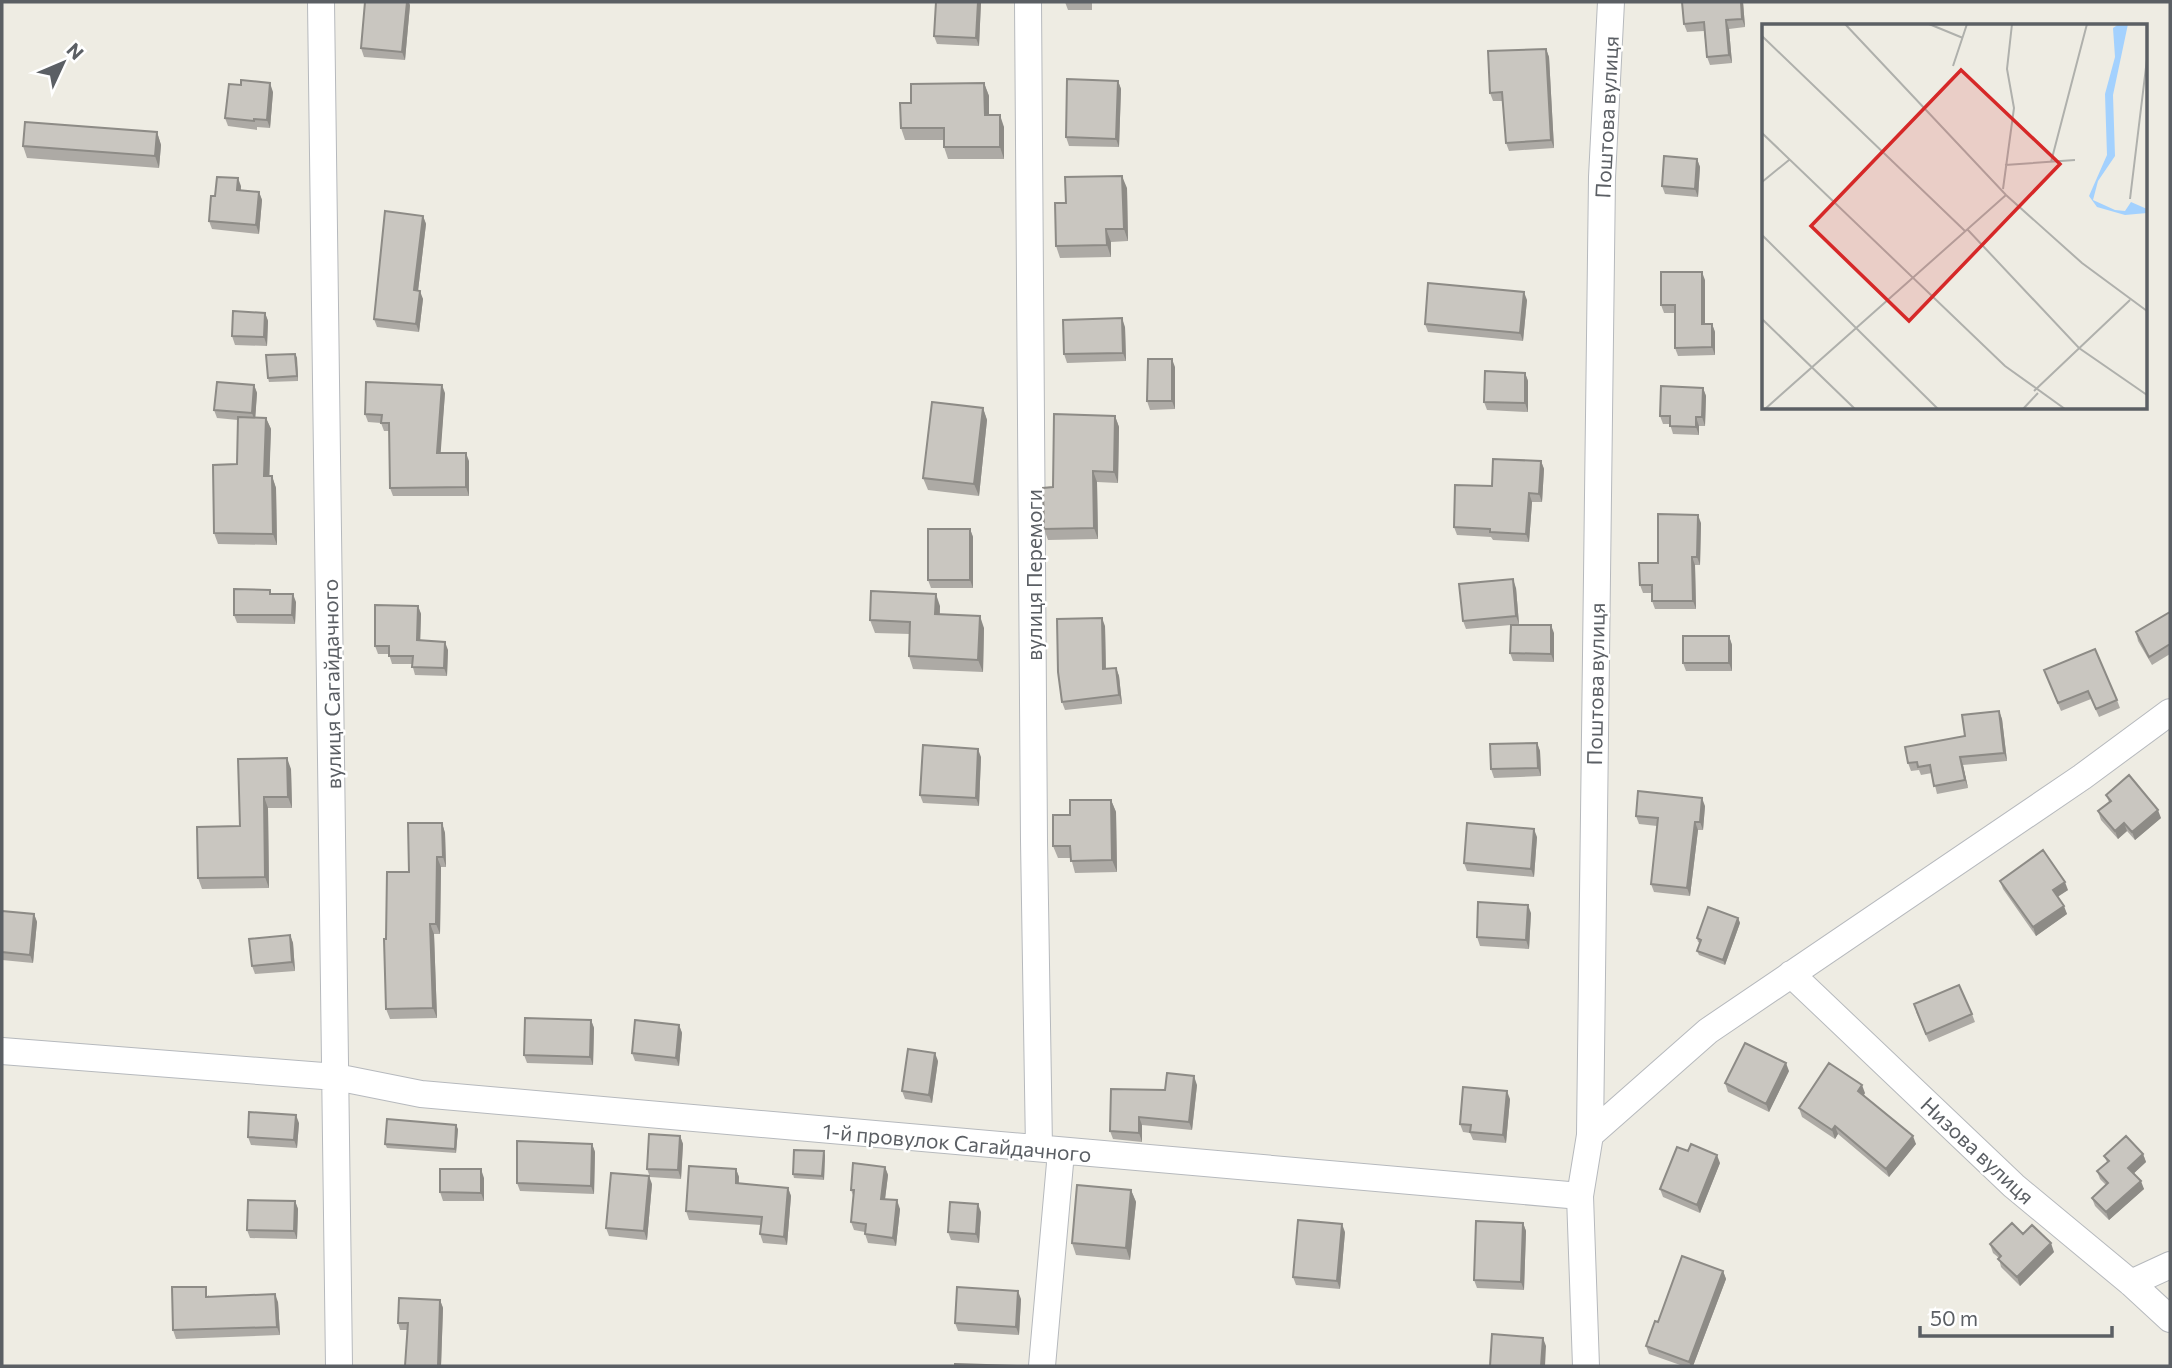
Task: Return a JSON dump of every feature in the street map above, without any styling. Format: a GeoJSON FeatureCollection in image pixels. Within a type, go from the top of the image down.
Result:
{"type":"FeatureCollection","features":[{"type":"Feature","properties":{"kind":"street","name":"вулиця Сагайдачного"},"geometry":{"type":"LineString","coordinates":[[321,2],[339,1366]]}},
{"type":"Feature","properties":{"kind":"street","name":"вулиця Перемоги"},"geometry":{"type":"LineString","coordinates":[[1028,2],[1034,828],[1050,1150],[1042,1366]]}},
{"type":"Feature","properties":{"kind":"street","name":"Поштова вулиця"},"geometry":{"type":"LineString","coordinates":[[1586,1366],[1580,1196],[1590,1135],[1602,177],[1611,2]]}},
{"type":"Feature","properties":{"kind":"street"},"geometry":{"type":"LineString","coordinates":[[1590,1135],[1708,1031],[2082,777],[2170,712]]}},
{"type":"Feature","properties":{"kind":"street","name":"Низова вулиця"},"geometry":{"type":"LineString","coordinates":[[1791,974],[2014,1186],[2170,1319]]}},
{"type":"Feature","properties":{"kind":"street","name":"1-й провулок Сагайдачного"},"geometry":{"type":"LineString","coordinates":[[2,1051],[336,1077],[421,1094],[1580,1196]]}},
{"type":"Feature","properties":{"kind":"street"},"geometry":{"type":"LineString","coordinates":[[2131,1283],[2170,1265]]}},
{"type":"Feature","properties":{"kind":"building"},"geometry":{"type":"Polygon","coordinates":[[[365,2],[407,2],[402,52],[361,48],[365,2]]]}},
{"type":"Feature","properties":{"kind":"building"},"geometry":{"type":"Polygon","coordinates":[[[936,2],[978,2],[976,38],[934,36],[936,2]]]}},
{"type":"Feature","properties":{"kind":"building"},"geometry":{"type":"Polygon","coordinates":[[[1682,2],[1741,2],[1742,19],[1726,20],[1729,55],[1707,57],[1704,22],[1684,24],[1682,2]]]}},
{"type":"Feature","properties":{"kind":"building"},"geometry":{"type":"Polygon","coordinates":[[[1546,49],[1551,140],[1506,143],[1502,92],[1490,93],[1488,51],[1546,49]]]}},
{"type":"Feature","properties":{"kind":"building"},"geometry":{"type":"Polygon","coordinates":[[[1067,79],[1118,81],[1116,139],[1066,137],[1067,79]]]}},
{"type":"Feature","properties":{"kind":"building"},"geometry":{"type":"Polygon","coordinates":[[[241,80],[270,83],[267,120],[225,118],[229,84],[241,85],[241,80]]]}},
{"type":"Feature","properties":{"kind":"building"},"geometry":{"type":"Polygon","coordinates":[[[984,83],[985,115],[1000,115],[1000,147],[944,147],[944,128],[901,128],[900,103],[911,103],[911,84],[984,83]]]}},
{"type":"Feature","properties":{"kind":"building"},"geometry":{"type":"Polygon","coordinates":[[[25,122],[157,132],[155,156],[23,146],[25,122]]]}},
{"type":"Feature","properties":{"kind":"building"},"geometry":{"type":"Polygon","coordinates":[[[1664,156],[1697,159],[1695,189],[1662,186],[1664,156]]]}},
{"type":"Feature","properties":{"kind":"building"},"geometry":{"type":"Polygon","coordinates":[[[1122,176],[1124,229],[1106,229],[1107,245],[1056,246],[1055,203],[1066,203],[1065,177],[1122,176]]]}},
{"type":"Feature","properties":{"kind":"building"},"geometry":{"type":"Polygon","coordinates":[[[217,177],[238,178],[237,190],[259,192],[256,225],[209,221],[211,196],[215,196],[217,177]]]}},
{"type":"Feature","properties":{"kind":"building"},"geometry":{"type":"Polygon","coordinates":[[[385,211],[423,216],[414,290],[420,291],[416,324],[374,319],[385,211]]]}},
{"type":"Feature","properties":{"kind":"building"},"geometry":{"type":"Polygon","coordinates":[[[1661,272],[1702,272],[1702,324],[1712,324],[1712,347],[1675,348],[1675,305],[1661,305],[1661,272]]]}},
{"type":"Feature","properties":{"kind":"building"},"geometry":{"type":"Polygon","coordinates":[[[1428,283],[1524,292],[1520,333],[1425,324],[1428,283]]]}},
{"type":"Feature","properties":{"kind":"building"},"geometry":{"type":"Polygon","coordinates":[[[233,311],[265,313],[264,337],[232,336],[233,311]]]}},
{"type":"Feature","properties":{"kind":"building"},"geometry":{"type":"Polygon","coordinates":[[[1122,318],[1123,353],[1064,354],[1063,320],[1122,318]]]}},
{"type":"Feature","properties":{"kind":"building"},"geometry":{"type":"Polygon","coordinates":[[[295,354],[297,376],[268,378],[266,355],[295,354]]]}},
{"type":"Feature","properties":{"kind":"building"},"geometry":{"type":"Polygon","coordinates":[[[1148,359],[1172,359],[1172,401],[1147,401],[1148,359]]]}},
{"type":"Feature","properties":{"kind":"building"},"geometry":{"type":"Polygon","coordinates":[[[1485,371],[1525,373],[1525,403],[1484,402],[1485,371]]]}},
{"type":"Feature","properties":{"kind":"building"},"geometry":{"type":"Polygon","coordinates":[[[217,382],[254,385],[252,413],[214,410],[217,382]]]}},
{"type":"Feature","properties":{"kind":"building"},"geometry":{"type":"Polygon","coordinates":[[[366,382],[442,385],[437,453],[466,453],[466,487],[390,488],[389,423],[381,423],[382,415],[365,414],[366,382]]]}},
{"type":"Feature","properties":{"kind":"building"},"geometry":{"type":"Polygon","coordinates":[[[1661,386],[1703,388],[1702,417],[1696,417],[1696,427],[1670,426],[1670,416],[1660,416],[1661,386]]]}},
{"type":"Feature","properties":{"kind":"building"},"geometry":{"type":"Polygon","coordinates":[[[932,402],[983,408],[974,484],[923,478],[932,402]]]}},
{"type":"Feature","properties":{"kind":"building"},"geometry":{"type":"Polygon","coordinates":[[[1054,414],[1115,416],[1114,472],[1093,471],[1094,528],[1044,529],[1043,488],[1053,487],[1054,414]]]}},
{"type":"Feature","properties":{"kind":"building"},"geometry":{"type":"Polygon","coordinates":[[[238,417],[266,418],[264,476],[272,476],[273,534],[214,533],[213,465],[237,464],[238,417]]]}},
{"type":"Feature","properties":{"kind":"building"},"geometry":{"type":"Polygon","coordinates":[[[1493,459],[1541,461],[1539,494],[1529,493],[1526,534],[1454,527],[1455,485],[1492,486],[1493,459]]]}},
{"type":"Feature","properties":{"kind":"building"},"geometry":{"type":"Polygon","coordinates":[[[1658,514],[1698,515],[1697,557],[1692,557],[1693,601],[1652,601],[1652,585],[1640,585],[1639,563],[1658,563],[1658,514]]]}},
{"type":"Feature","properties":{"kind":"building"},"geometry":{"type":"Polygon","coordinates":[[[928,529],[970,529],[970,580],[928,580],[928,529]]]}},
{"type":"Feature","properties":{"kind":"building"},"geometry":{"type":"Polygon","coordinates":[[[1513,579],[1516,616],[1463,621],[1459,584],[1513,579]]]}},
{"type":"Feature","properties":{"kind":"building"},"geometry":{"type":"Polygon","coordinates":[[[234,589],[293,594],[292,615],[234,615],[234,589]]]}},
{"type":"Feature","properties":{"kind":"building"},"geometry":{"type":"Polygon","coordinates":[[[871,591],[936,594],[935,614],[980,616],[978,660],[909,656],[910,622],[870,620],[871,591]]]}},
{"type":"Feature","properties":{"kind":"building"},"geometry":{"type":"Polygon","coordinates":[[[375,605],[418,606],[417,640],[445,642],[444,668],[412,667],[413,656],[389,656],[389,646],[375,646],[375,605]]]}},
{"type":"Feature","properties":{"kind":"building"},"geometry":{"type":"Polygon","coordinates":[[[2170,612],[2170,644],[2149,657],[2136,632],[2170,612]]]}},
{"type":"Feature","properties":{"kind":"building"},"geometry":{"type":"Polygon","coordinates":[[[1102,618],[1103,669],[1116,668],[1119,695],[1062,702],[1058,672],[1057,619],[1102,618]]]}},
{"type":"Feature","properties":{"kind":"building"},"geometry":{"type":"Polygon","coordinates":[[[1511,625],[1551,625],[1551,654],[1510,653],[1511,625]]]}},
{"type":"Feature","properties":{"kind":"building"},"geometry":{"type":"Polygon","coordinates":[[[1683,636],[1729,636],[1729,663],[1683,663],[1683,636]]]}},
{"type":"Feature","properties":{"kind":"building"},"geometry":{"type":"Polygon","coordinates":[[[2095,649],[2117,700],[2096,709],[2088,691],[2058,703],[2044,670],[2095,649]]]}},
{"type":"Feature","properties":{"kind":"building"},"geometry":{"type":"Polygon","coordinates":[[[1999,711],[2004,753],[1960,757],[1965,780],[1934,786],[1930,765],[1918,767],[1917,762],[1908,763],[1905,747],[1965,736],[1962,715],[1999,711]]]}},
{"type":"Feature","properties":{"kind":"building"},"geometry":{"type":"Polygon","coordinates":[[[1537,743],[1538,768],[1491,769],[1490,744],[1537,743]]]}},
{"type":"Feature","properties":{"kind":"building"},"geometry":{"type":"Polygon","coordinates":[[[923,745],[978,749],[976,798],[920,795],[923,745]]]}},
{"type":"Feature","properties":{"kind":"building"},"geometry":{"type":"Polygon","coordinates":[[[287,758],[288,797],[264,797],[265,877],[198,878],[197,827],[240,826],[238,759],[287,758]]]}},
{"type":"Feature","properties":{"kind":"building"},"geometry":{"type":"Polygon","coordinates":[[[2129,775],[2158,810],[2132,832],[2124,823],[2115,831],[2098,811],[2111,801],[2106,795],[2129,775]]]}},
{"type":"Feature","properties":{"kind":"building"},"geometry":{"type":"Polygon","coordinates":[[[1638,791],[1702,798],[1700,822],[1695,822],[1687,888],[1651,884],[1658,818],[1636,816],[1638,791]]]}},
{"type":"Feature","properties":{"kind":"building"},"geometry":{"type":"Polygon","coordinates":[[[1070,800],[1111,800],[1112,860],[1071,861],[1070,846],[1053,846],[1053,815],[1070,815],[1070,800]]]}},
{"type":"Feature","properties":{"kind":"building"},"geometry":{"type":"Polygon","coordinates":[[[408,823],[442,823],[443,857],[437,857],[436,924],[430,924],[433,1008],[386,1009],[384,939],[387,872],[409,872],[408,823]]]}},
{"type":"Feature","properties":{"kind":"building"},"geometry":{"type":"Polygon","coordinates":[[[1467,823],[1534,829],[1531,869],[1464,863],[1467,823]]]}},
{"type":"Feature","properties":{"kind":"building"},"geometry":{"type":"Polygon","coordinates":[[[2043,850],[2065,882],[2053,890],[2064,906],[2033,927],[2000,881],[2043,850]]]}},
{"type":"Feature","properties":{"kind":"building"},"geometry":{"type":"Polygon","coordinates":[[[1478,902],[1528,905],[1526,940],[1477,937],[1478,902]]]}},
{"type":"Feature","properties":{"kind":"building"},"geometry":{"type":"Polygon","coordinates":[[[1708,907],[1738,918],[1723,960],[1697,951],[1701,940],[1697,938],[1708,907]]]}},
{"type":"Feature","properties":{"kind":"building"},"geometry":{"type":"Polygon","coordinates":[[[2,911],[34,914],[30,955],[2,952],[2,911]]]}},
{"type":"Feature","properties":{"kind":"building"},"geometry":{"type":"Polygon","coordinates":[[[290,935],[292,962],[252,966],[249,939],[290,935]]]}},
{"type":"Feature","properties":{"kind":"building"},"geometry":{"type":"Polygon","coordinates":[[[1959,985],[1972,1014],[1926,1034],[1914,1004],[1959,985]]]}},
{"type":"Feature","properties":{"kind":"building"},"geometry":{"type":"Polygon","coordinates":[[[525,1018],[591,1020],[590,1057],[524,1055],[525,1018]]]}},
{"type":"Feature","properties":{"kind":"building"},"geometry":{"type":"Polygon","coordinates":[[[635,1020],[679,1025],[676,1058],[632,1053],[635,1020]]]}},
{"type":"Feature","properties":{"kind":"building"},"geometry":{"type":"Polygon","coordinates":[[[1745,1043],[1786,1063],[1766,1104],[1725,1083],[1745,1043]]]}},
{"type":"Feature","properties":{"kind":"building"},"geometry":{"type":"Polygon","coordinates":[[[908,1049],[935,1053],[929,1095],[902,1091],[908,1049]]]}},
{"type":"Feature","properties":{"kind":"building"},"geometry":{"type":"Polygon","coordinates":[[[1829,1063],[1862,1085],[1858,1091],[1913,1136],[1886,1169],[1835,1126],[1832,1130],[1799,1108],[1829,1063]]]}},
{"type":"Feature","properties":{"kind":"building"},"geometry":{"type":"Polygon","coordinates":[[[1167,1073],[1194,1076],[1189,1122],[1139,1117],[1139,1133],[1110,1131],[1111,1089],[1165,1090],[1167,1073]]]}},
{"type":"Feature","properties":{"kind":"building"},"geometry":{"type":"Polygon","coordinates":[[[1463,1087],[1507,1091],[1503,1135],[1470,1132],[1471,1125],[1460,1124],[1463,1087]]]}},
{"type":"Feature","properties":{"kind":"building"},"geometry":{"type":"Polygon","coordinates":[[[249,1112],[296,1115],[294,1140],[248,1137],[249,1112]]]}},
{"type":"Feature","properties":{"kind":"building"},"geometry":{"type":"Polygon","coordinates":[[[387,1119],[456,1125],[455,1149],[385,1144],[387,1119]]]}},
{"type":"Feature","properties":{"kind":"building"},"geometry":{"type":"Polygon","coordinates":[[[649,1134],[680,1136],[678,1170],[647,1169],[649,1134]]]}},
{"type":"Feature","properties":{"kind":"building"},"geometry":{"type":"Polygon","coordinates":[[[2126,1136],[2143,1154],[2128,1168],[2141,1181],[2106,1212],[2092,1198],[2108,1183],[2097,1171],[2109,1161],[2104,1156],[2126,1136]]]}},
{"type":"Feature","properties":{"kind":"building"},"geometry":{"type":"Polygon","coordinates":[[[517,1141],[592,1144],[591,1186],[517,1183],[517,1141]]]}},
{"type":"Feature","properties":{"kind":"building"},"geometry":{"type":"Polygon","coordinates":[[[1691,1144],[1717,1155],[1697,1205],[1660,1189],[1677,1147],[1688,1151],[1691,1144]]]}},
{"type":"Feature","properties":{"kind":"building"},"geometry":{"type":"Polygon","coordinates":[[[794,1150],[824,1151],[822,1176],[793,1174],[794,1150]]]}},
{"type":"Feature","properties":{"kind":"building"},"geometry":{"type":"Polygon","coordinates":[[[853,1163],[885,1167],[881,1199],[897,1200],[893,1238],[865,1234],[866,1224],[851,1222],[853,1163]]]}},
{"type":"Feature","properties":{"kind":"building"},"geometry":{"type":"Polygon","coordinates":[[[689,1166],[736,1169],[736,1183],[788,1188],[784,1237],[760,1234],[762,1217],[686,1211],[689,1166]]]}},
{"type":"Feature","properties":{"kind":"building"},"geometry":{"type":"Polygon","coordinates":[[[440,1169],[481,1169],[481,1193],[440,1192],[440,1169]]]}},
{"type":"Feature","properties":{"kind":"building"},"geometry":{"type":"Polygon","coordinates":[[[611,1173],[649,1176],[644,1231],[606,1228],[611,1173]]]}},
{"type":"Feature","properties":{"kind":"building"},"geometry":{"type":"Polygon","coordinates":[[[1077,1185],[1131,1190],[1126,1248],[1072,1243],[1077,1185]]]}},
{"type":"Feature","properties":{"kind":"building"},"geometry":{"type":"Polygon","coordinates":[[[248,1200],[295,1201],[294,1231],[247,1230],[248,1200]]]}},
{"type":"Feature","properties":{"kind":"building"},"geometry":{"type":"Polygon","coordinates":[[[950,1202],[978,1204],[976,1234],[948,1232],[950,1202]]]}},
{"type":"Feature","properties":{"kind":"building"},"geometry":{"type":"Polygon","coordinates":[[[1298,1220],[1342,1224],[1337,1281],[1293,1277],[1298,1220]]]}},
{"type":"Feature","properties":{"kind":"building"},"geometry":{"type":"Polygon","coordinates":[[[1476,1221],[1523,1223],[1521,1282],[1474,1280],[1476,1221]]]}},
{"type":"Feature","properties":{"kind":"building"},"geometry":{"type":"Polygon","coordinates":[[[2012,1223],[2023,1234],[2032,1225],[2051,1243],[2017,1277],[1998,1259],[2001,1256],[1990,1244],[2012,1223]]]}},
{"type":"Feature","properties":{"kind":"building"},"geometry":{"type":"Polygon","coordinates":[[[1682,1256],[1723,1271],[1689,1362],[1646,1346],[1655,1321],[1658,1322],[1682,1256]]]}},
{"type":"Feature","properties":{"kind":"building"},"geometry":{"type":"Polygon","coordinates":[[[172,1287],[206,1287],[206,1297],[275,1294],[277,1327],[173,1330],[172,1287]]]}},
{"type":"Feature","properties":{"kind":"building"},"geometry":{"type":"Polygon","coordinates":[[[957,1287],[1018,1291],[1016,1327],[955,1323],[957,1287]]]}},
{"type":"Feature","properties":{"kind":"building"},"geometry":{"type":"Polygon","coordinates":[[[399,1298],[440,1300],[438,1366],[405,1366],[408,1323],[398,1323],[399,1298]]]}},
{"type":"Feature","properties":{"kind":"building"},"geometry":{"type":"Polygon","coordinates":[[[1492,1334],[1543,1338],[1541,1366],[1490,1366],[1492,1334]]]}},
{"type":"Feature","properties":{"kind":"building"},"geometry":{"type":"Polygon","coordinates":[[[955,1364],[1017,1366],[955,1366],[955,1364]]]}}]}
